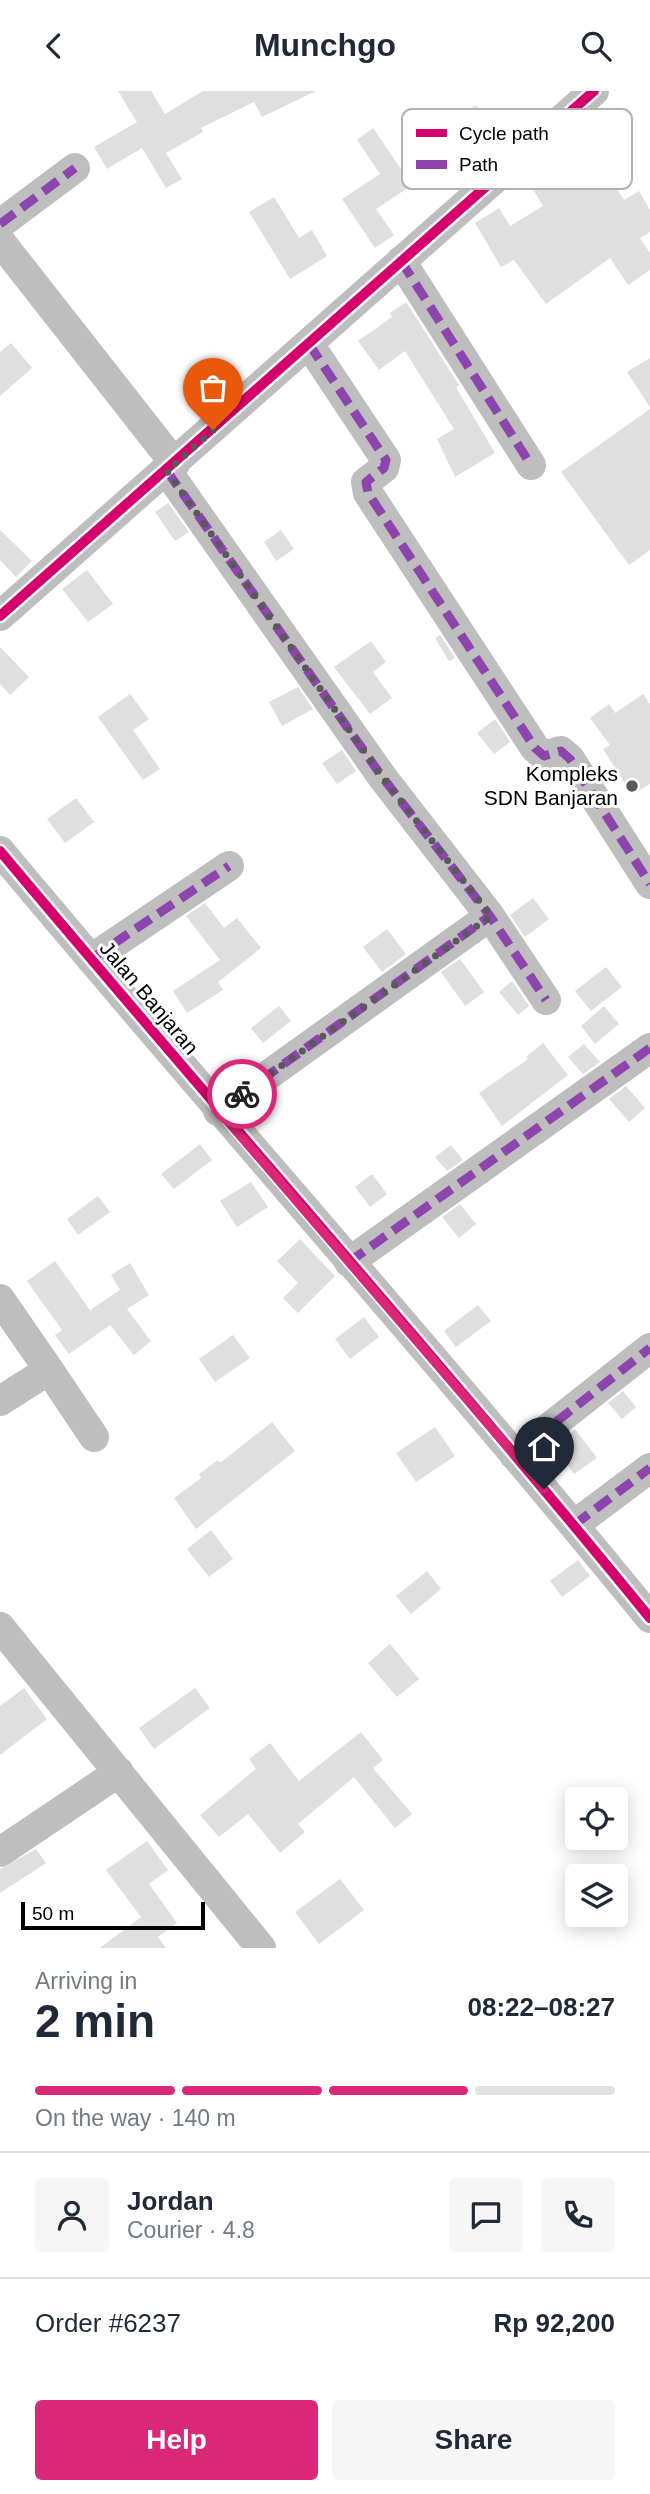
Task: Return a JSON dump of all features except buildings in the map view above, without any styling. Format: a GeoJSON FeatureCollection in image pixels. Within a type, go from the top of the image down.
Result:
{"type":"FeatureCollection","features":[{"type":"Feature","properties":{"kind":"street"},"geometry":{"type":"LineString","coordinates":[[574,109],[594,91]]}},
{"type":"Feature","properties":{"kind":"street"},"geometry":{"type":"LineString","coordinates":[[0,224],[75,169]]}},
{"type":"Feature","properties":{"kind":"street"},"geometry":{"type":"LineString","coordinates":[[0,615],[171,467],[483,189]]}},
{"type":"Feature","properties":{"kind":"street"},"geometry":{"type":"LineString","coordinates":[[0,241],[171,467],[383,778],[491,916],[546,1000]]}},
{"type":"Feature","properties":{"kind":"street"},"geometry":{"type":"LineString","coordinates":[[401,261],[531,465]]}},
{"type":"Feature","properties":{"kind":"street"},"geometry":{"type":"LineString","coordinates":[[309,344],[385,457],[384,468],[366,482],[368,493],[535,748],[544,756],[561,751],[570,759],[650,884]]}},
{"type":"Feature","properties":{"kind":"street","name":"Jalan Banjaran"},"geometry":{"type":"LineString","coordinates":[[0,851],[574,1525],[650,1618]]}},
{"type":"Feature","properties":{"kind":"street"},"geometry":{"type":"LineString","coordinates":[[90,959],[229,866]]}},
{"type":"Feature","properties":{"kind":"street"},"geometry":{"type":"LineString","coordinates":[[219,1111],[491,916]]}},
{"type":"Feature","properties":{"kind":"street"},"geometry":{"type":"LineString","coordinates":[[349,1262],[650,1048]]}},
{"type":"Feature","properties":{"kind":"street"},"geometry":{"type":"LineString","coordinates":[[0,1299],[93,1437]]}},
{"type":"Feature","properties":{"kind":"street"},"geometry":{"type":"LineString","coordinates":[[514,1455],[650,1348]]}},
{"type":"Feature","properties":{"kind":"street"},"geometry":{"type":"LineString","coordinates":[[0,1401],[49,1370]]}},
{"type":"Feature","properties":{"kind":"street"},"geometry":{"type":"LineString","coordinates":[[574,1525],[650,1468]]}},
{"type":"Feature","properties":{"kind":"street"},"geometry":{"type":"LineString","coordinates":[[0,1627],[261,1948]]}},
{"type":"Feature","properties":{"kind":"street"},"geometry":{"type":"LineString","coordinates":[[0,1852],[119,1772]]}},
{"type":"Feature","properties":{"kind":"marked path"},"geometry":{"type":"LineString","coordinates":[[0,224],[75,168]]}},
{"type":"Feature","properties":{"kind":"marked path"},"geometry":{"type":"LineString","coordinates":[[401,261],[531,465]]}},
{"type":"Feature","properties":{"kind":"marked path"},"geometry":{"type":"LineString","coordinates":[[309,344],[386,460],[384,468],[366,482],[368,493],[535,748],[544,756],[561,751],[570,759],[650,884]]}},
{"type":"Feature","properties":{"kind":"marked path"},"geometry":{"type":"LineString","coordinates":[[167,471],[383,778],[490,916],[546,1000]]}},
{"type":"Feature","properties":{"kind":"marked path"},"geometry":{"type":"LineString","coordinates":[[91,959],[229,866]]}},
{"type":"Feature","properties":{"kind":"marked path"},"geometry":{"type":"LineString","coordinates":[[218,1111],[490,916]]}},
{"type":"Feature","properties":{"kind":"marked path"},"geometry":{"type":"LineString","coordinates":[[349,1262],[650,1048]]}},
{"type":"Feature","properties":{"kind":"marked path"},"geometry":{"type":"LineString","coordinates":[[514,1455],[650,1348]]}},
{"type":"Feature","properties":{"kind":"marked path"},"geometry":{"type":"LineString","coordinates":[[574,1525],[650,1468]]}},
{"type":"Feature","properties":{"kind":"cycle path"},"geometry":{"type":"LineString","coordinates":[[574,109],[594,91]]}},
{"type":"Feature","properties":{"kind":"cycle path"},"geometry":{"type":"LineString","coordinates":[[0,616],[483,189]]}},
{"type":"Feature","properties":{"kind":"cycle path"},"geometry":{"type":"LineString","coordinates":[[0,851],[650,1618]]}},
{"type":"Feature","properties":{"kind":"way so far"},"geometry":{"type":"LineString","coordinates":[[213,430],[167,471],[383,778],[491,916],[242,1094]]}},
{"type":"Feature","properties":{"kind":"place","name":"Kompleks SDN Banjaran"},"geometry":{"type":"Point","coordinates":[632,786]}},
{"type":"Feature","properties":{"kind":"route"},"geometry":{"type":"LineString","coordinates":[[242,1094],[219,1111],[544,1489]]}}]}
